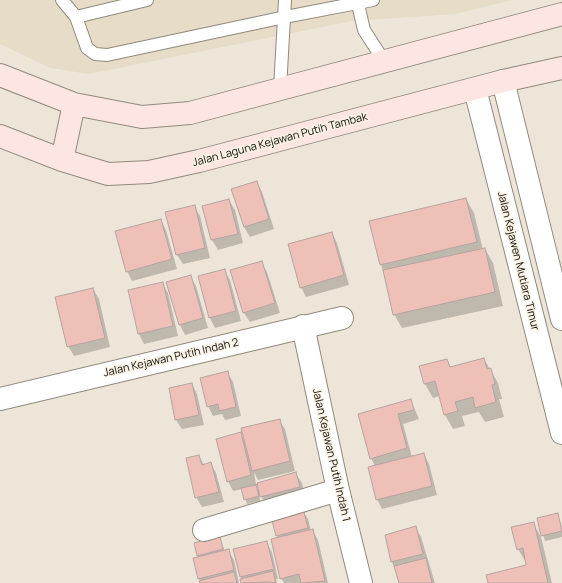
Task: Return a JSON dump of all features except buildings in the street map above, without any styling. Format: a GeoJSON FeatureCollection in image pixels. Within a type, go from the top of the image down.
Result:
{"type":"FeatureCollection","features":[{"type":"Feature","properties":{"kind":"street"},"geometry":{"type":"LineString","coordinates":[[0,75],[74,104],[142,117],[190,113],[562,14]]}},
{"type":"Feature","properties":{"kind":"street","name":"Jalan Laguna Kejawan Putih Tambak"},"geometry":{"type":"LineString","coordinates":[[0,136],[62,160],[108,174],[149,172],[199,161],[475,89],[562,68]]}},
{"type":"Feature","properties":{"kind":"street"},"geometry":{"type":"LineString","coordinates":[[503,82],[562,319]]}},
{"type":"Feature","properties":{"kind":"street","name":"Jalan Kejawen Mutiara Timur"},"geometry":{"type":"LineString","coordinates":[[475,89],[562,432]]}},
{"type":"Feature","properties":{"kind":"street"},"geometry":{"type":"LineString","coordinates":[[62,160],[74,104]]}},
{"type":"Feature","properties":{"kind":"street","name":"Jalan Kejawan Putih Indah 2"},"geometry":{"type":"LineString","coordinates":[[0,399],[303,326],[342,318]]}},
{"type":"Feature","properties":{"kind":"street","name":"Jalan Kejawan Putih Indah 1"},"geometry":{"type":"LineString","coordinates":[[303,326],[338,490],[361,583]]}},
{"type":"Feature","properties":{"kind":"street"},"geometry":{"type":"LineString","coordinates":[[204,530],[338,490]]}},
{"type":"Feature","properties":{"kind":"lane"},"geometry":{"type":"LineString","coordinates":[[62,0],[76,17],[87,48],[95,54],[107,55],[285,16],[373,0]]}},
{"type":"Feature","properties":{"kind":"lane"},"geometry":{"type":"LineString","coordinates":[[76,17],[147,0]]}},
{"type":"Feature","properties":{"kind":"lane"},"geometry":{"type":"LineString","coordinates":[[280,89],[285,0]]}},
{"type":"Feature","properties":{"kind":"lane"},"geometry":{"type":"LineString","coordinates":[[357,2],[364,30],[384,61]]}},
{"type":"Feature","properties":{"kind":"shaded area"},"geometry":{"type":"Polygon","coordinates":[[[0,0],[513,0],[455,14],[352,21],[89,74],[50,68],[0,44],[0,0]]]}}]}
